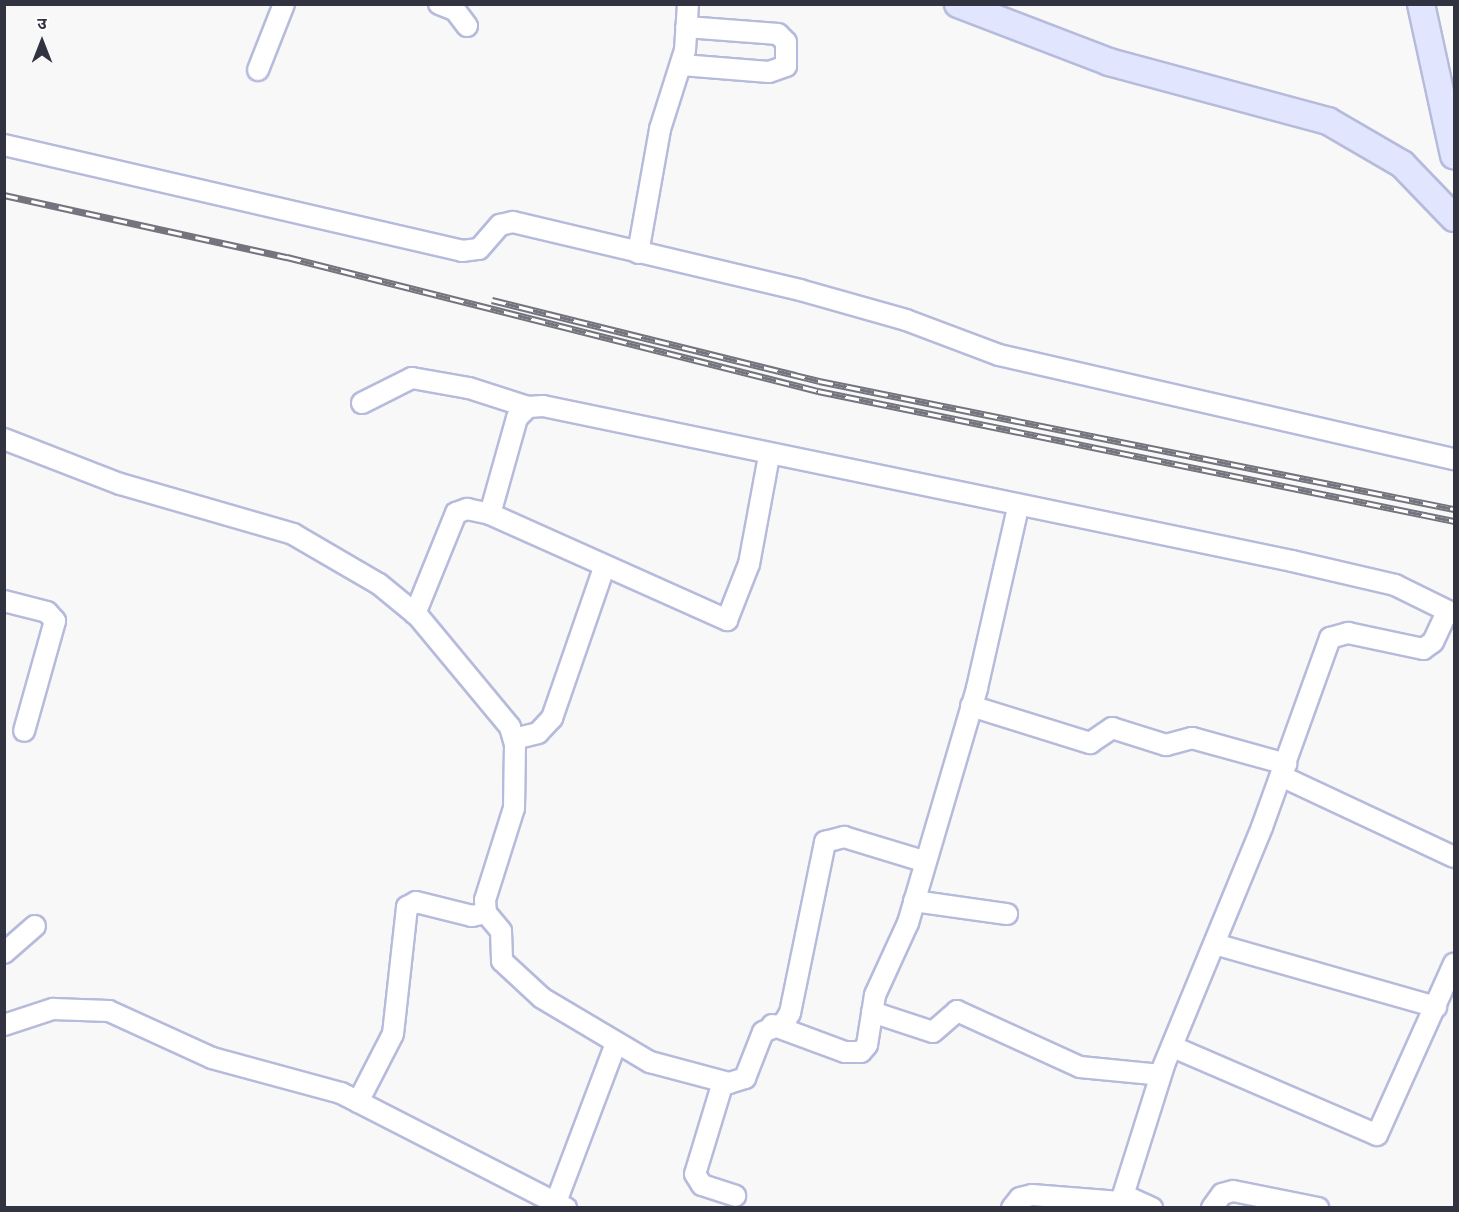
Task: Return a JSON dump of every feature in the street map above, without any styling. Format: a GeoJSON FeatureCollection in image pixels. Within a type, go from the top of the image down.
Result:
{"type":"FeatureCollection","features":[{"type":"Feature","properties":{"kind":"main road"},"geometry":{"type":"LineString","coordinates":[[958,4],[1109,62],[1328,121],[1402,164],[1455,218]]}},
{"type":"Feature","properties":{"kind":"main road"},"geometry":{"type":"LineString","coordinates":[[1421,4],[1455,155]]}},
{"type":"Feature","properties":{"kind":"street"},"geometry":{"type":"LineString","coordinates":[[258,70],[284,4]]}},
{"type":"Feature","properties":{"kind":"street"},"geometry":{"type":"LineString","coordinates":[[439,4],[455,10],[467,26]]}},
{"type":"Feature","properties":{"kind":"street"},"geometry":{"type":"LineString","coordinates":[[638,253],[660,129],[682,65],[688,4]]}},
{"type":"Feature","properties":{"kind":"street"},"geometry":{"type":"LineString","coordinates":[[682,65],[769,72],[786,66],[786,42],[778,34],[686,27]]}},
{"type":"Feature","properties":{"kind":"street"},"geometry":{"type":"LineString","coordinates":[[4,145],[462,251],[479,249],[500,225],[513,222],[906,320],[999,355],[1455,459]]}},
{"type":"Feature","properties":{"kind":"street"},"geometry":{"type":"LineString","coordinates":[[362,403],[412,378],[469,388],[528,407],[633,421],[769,456],[1395,585],[1453,613],[1423,648],[1348,633],[1330,638],[1283,770],[1161,1075],[1121,1202]]}},
{"type":"Feature","properties":{"kind":"street"},"geometry":{"type":"LineString","coordinates":[[490,513],[510,434],[528,407]]}},
{"type":"Feature","properties":{"kind":"street"},"geometry":{"type":"LineString","coordinates":[[4,439],[120,484],[293,534],[379,584],[415,614],[448,647],[514,739],[514,808],[486,893],[486,913],[501,931],[506,966],[542,998],[650,1062],[723,1082],[736,1083],[745,1078],[759,1038],[772,1025],[784,1023],[790,1013],[825,842],[844,837],[923,861]]}},
{"type":"Feature","properties":{"kind":"street"},"geometry":{"type":"LineString","coordinates":[[415,614],[456,513],[467,509],[490,513],[714,618],[732,618],[760,521],[769,456]]}},
{"type":"Feature","properties":{"kind":"street"},"geometry":{"type":"LineString","coordinates":[[772,1025],[856,1053],[867,1045],[872,1012],[914,901],[923,861],[971,706],[1011,557],[1018,507]]}},
{"type":"Feature","properties":{"kind":"street"},"geometry":{"type":"LineString","coordinates":[[514,739],[538,733],[552,718],[604,568]]}},
{"type":"Feature","properties":{"kind":"street"},"geometry":{"type":"LineString","coordinates":[[4,602],[47,612],[55,621],[24,731]]}},
{"type":"Feature","properties":{"kind":"street"},"geometry":{"type":"LineString","coordinates":[[971,706],[1090,743],[1112,728],[1166,745],[1192,738],[1283,770],[1455,857]]}},
{"type":"Feature","properties":{"kind":"street"},"geometry":{"type":"LineString","coordinates":[[914,901],[1007,914]]}},
{"type":"Feature","properties":{"kind":"street"},"geometry":{"type":"LineString","coordinates":[[358,1102],[393,1034],[407,907],[416,902],[472,916],[486,913]]}},
{"type":"Feature","properties":{"kind":"street"},"geometry":{"type":"LineString","coordinates":[[4,953],[35,926]]}},
{"type":"Feature","properties":{"kind":"street"},"geometry":{"type":"LineString","coordinates":[[1215,944],[1436,1007]]}},
{"type":"Feature","properties":{"kind":"street"},"geometry":{"type":"LineString","coordinates":[[1173,1047],[1377,1135],[1455,964]]}},
{"type":"Feature","properties":{"kind":"street"},"geometry":{"type":"LineString","coordinates":[[4,1025],[53,1009],[109,1011],[212,1058],[318,1083],[561,1205],[616,1043]]}},
{"type":"Feature","properties":{"kind":"street"},"geometry":{"type":"LineString","coordinates":[[872,1012],[933,1032],[957,1011],[1080,1067],[1161,1075]]}},
{"type":"Feature","properties":{"kind":"street"},"geometry":{"type":"LineString","coordinates":[[723,1082],[695,1174],[702,1185],[735,1196]]}},
{"type":"Feature","properties":{"kind":"street"},"geometry":{"type":"LineString","coordinates":[[1212,1208],[1222,1194],[1233,1191],[1318,1208]]}},
{"type":"Feature","properties":{"kind":"street"},"geometry":{"type":"LineString","coordinates":[[1012,1208],[1020,1198],[1032,1195],[1121,1202],[1152,1208]]}},
{"type":"Feature","properties":{"kind":"railway"},"geometry":{"type":"LineString","coordinates":[[4,195],[287,257],[818,391],[1454,521]]}},
{"type":"Feature","properties":{"kind":"railway"},"geometry":{"type":"LineString","coordinates":[[492,300],[819,381],[1454,509]]}}]}
